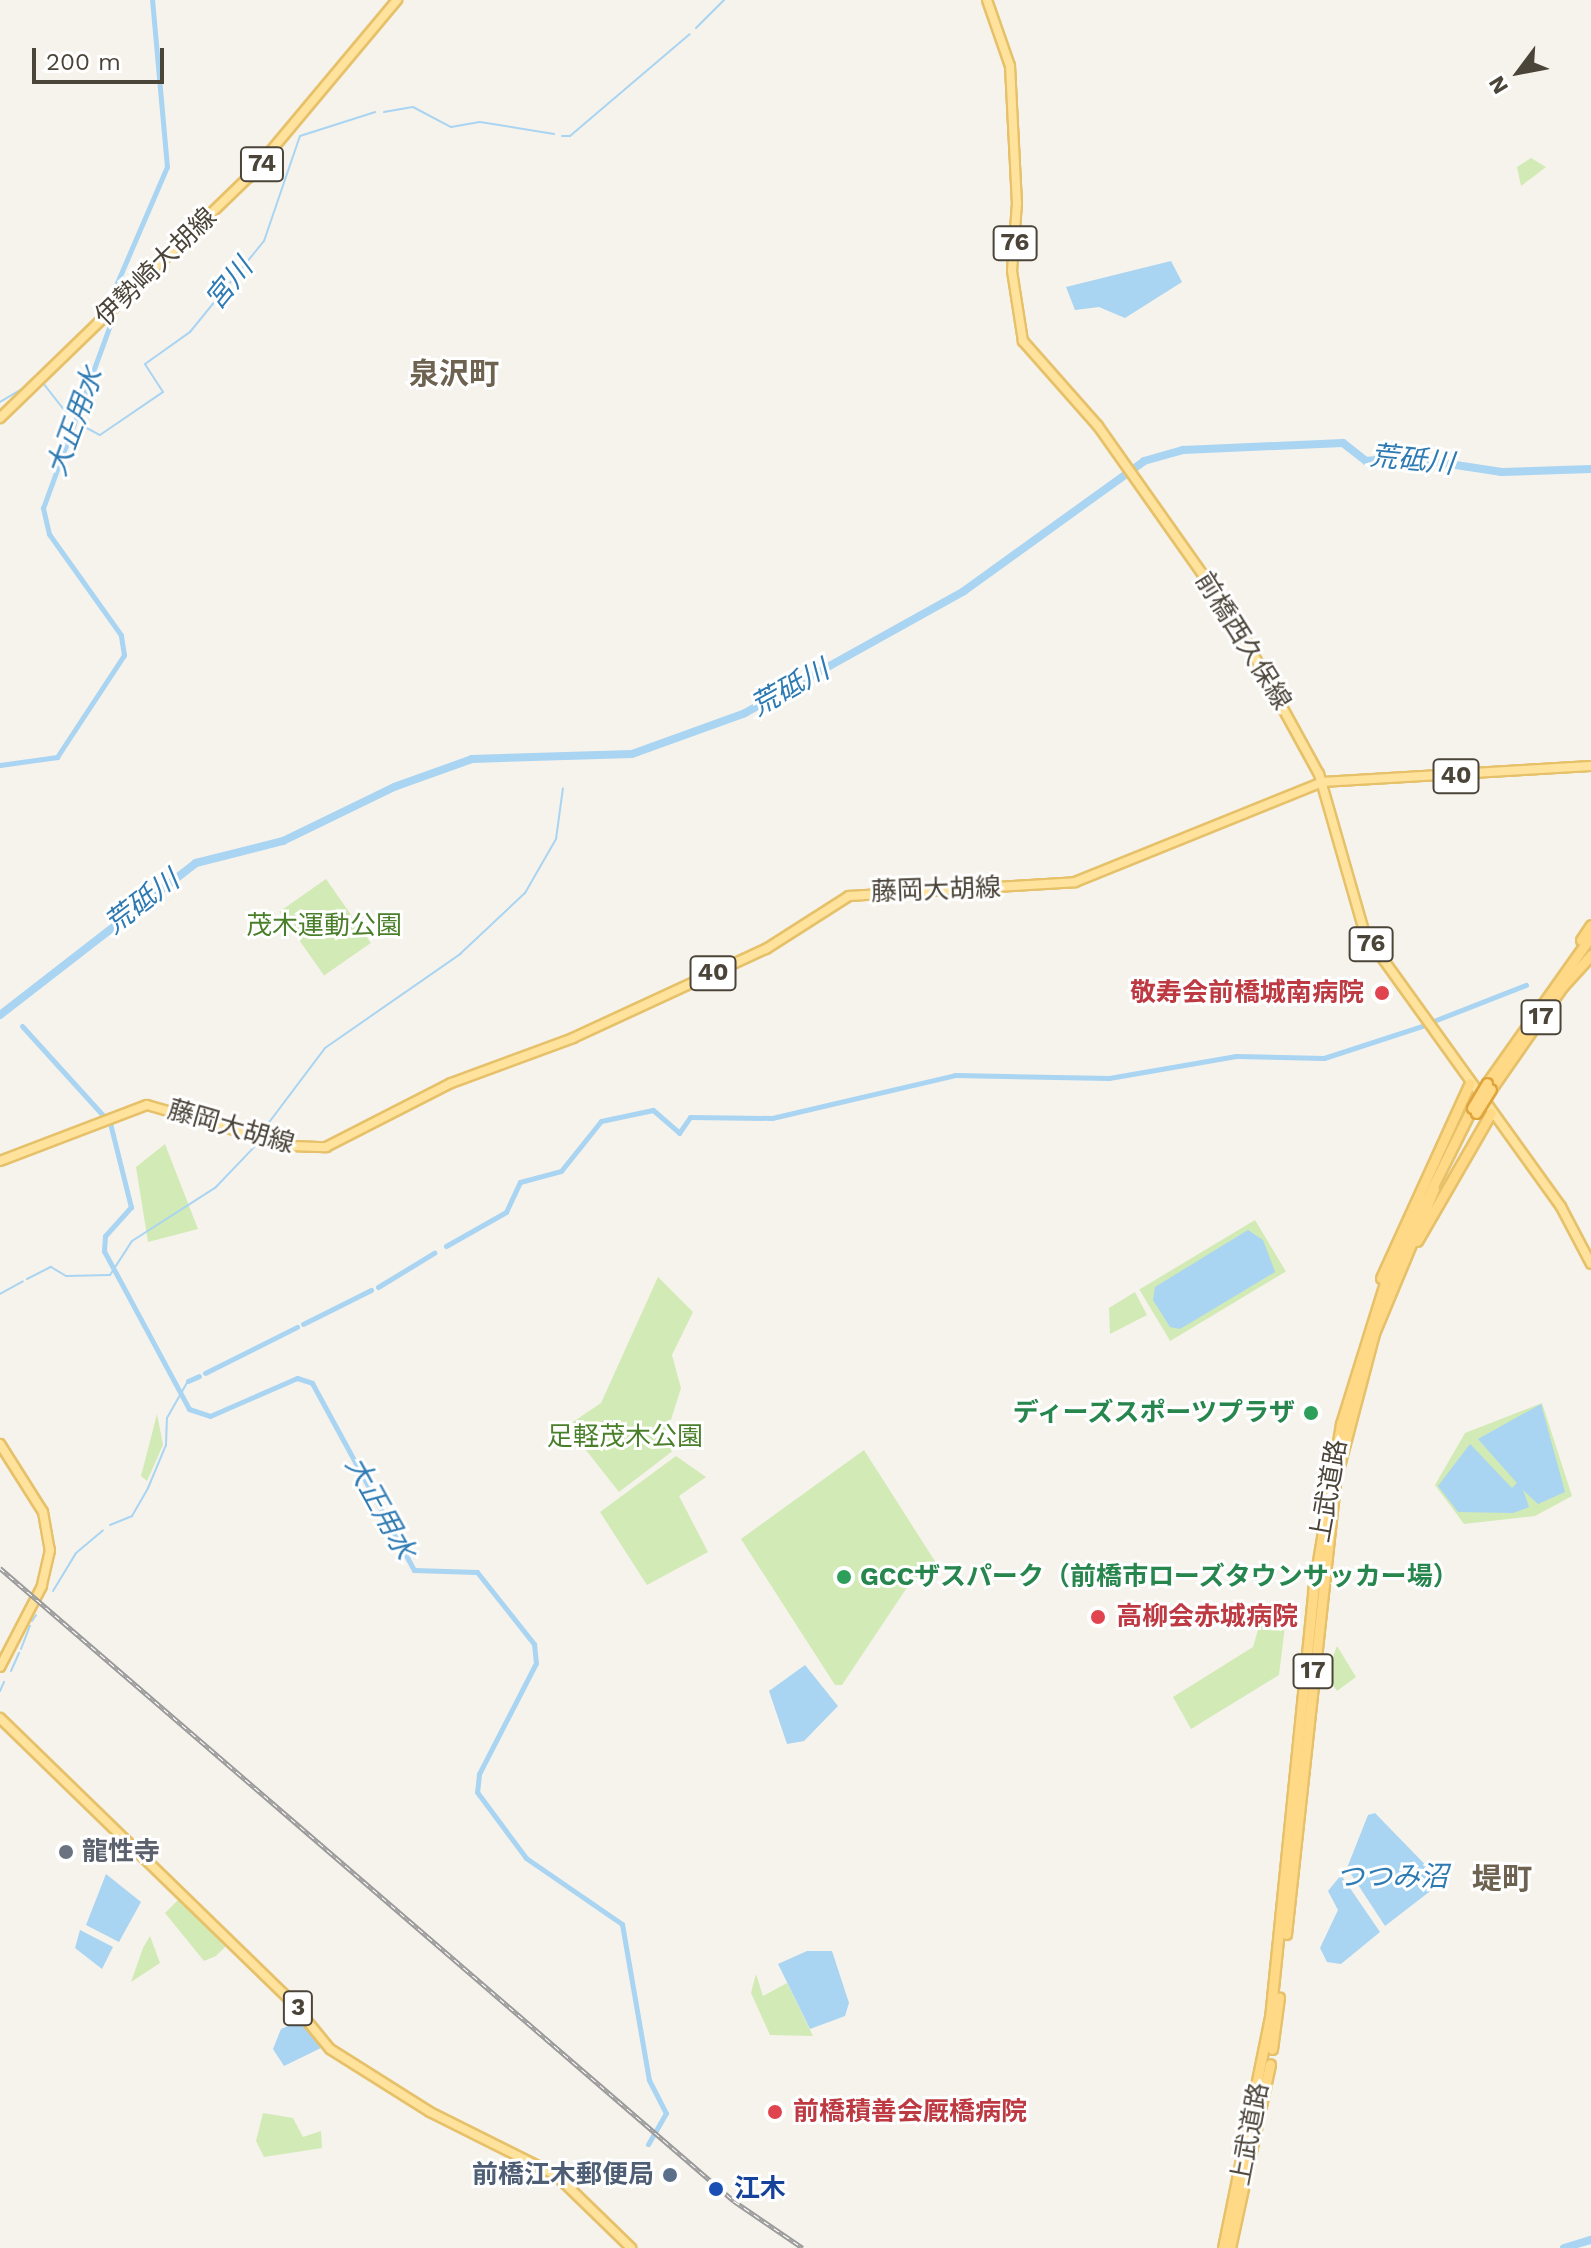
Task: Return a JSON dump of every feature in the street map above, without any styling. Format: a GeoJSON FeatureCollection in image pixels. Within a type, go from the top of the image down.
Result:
{"type":"FeatureCollection","features":[{"type":"Feature","properties":{"kind":"highway","name":"17"},"geometry":{"type":"LineString","coordinates":[[1546,997],[1591,925]]}},
{"type":"Feature","properties":{"kind":"highway","name":"上武道路"},"geometry":{"type":"LineString","coordinates":[[1223,2248],[1270,2018],[1325,1508],[1364,1339],[1416,1210],[1489,1086],[1546,997],[1591,936]]}},
{"type":"Feature","properties":{"kind":"highway","name":"上武道路"},"geometry":{"type":"LineString","coordinates":[[1489,1086],[1591,945]]}},
{"type":"Feature","properties":{"kind":"highway","name":"17"},"geometry":{"type":"LineString","coordinates":[[1559,990],[1591,955]]}},
{"type":"Feature","properties":{"kind":"highway"},"geometry":{"type":"LineString","coordinates":[[1364,1339],[1385,1266],[1450,1115],[1470,1083]]}},
{"type":"Feature","properties":{"kind":"highway"},"geometry":{"type":"LineString","coordinates":[[1450,1115],[1463,1099],[1481,1098]]}},
{"type":"Feature","properties":{"kind":"highway","name":"上武道路"},"geometry":{"type":"LineString","coordinates":[[1230,2248],[1277,2017],[1329,1523],[1374,1333],[1421,1216],[1474,1110]]}},
{"type":"Feature","properties":{"kind":"highway"},"geometry":{"type":"LineString","coordinates":[[1374,1333],[1431,1211],[1491,1113]]}},
{"type":"Feature","properties":{"kind":"main road","name":"伊勢崎大胡線"},"geometry":{"type":"LineString","coordinates":[[0,418],[262,163],[397,0]]}},
{"type":"Feature","properties":{"kind":"main road","name":"前橋西久保線"},"geometry":{"type":"LineString","coordinates":[[987,0],[1010,66],[1017,203],[1012,271],[1023,341],[1118,455],[1234,619],[1322,782],[1365,934],[1561,1207],[1591,1264]]}},
{"type":"Feature","properties":{"kind":"main road","name":"藤岡大胡線"},"geometry":{"type":"LineString","coordinates":[[0,1161],[107,1118],[151,1105],[290,1146],[331,1145],[461,1079],[573,1038],[766,949],[849,896],[1075,882],[1322,782],[1591,766]]}},
{"type":"Feature","properties":{"kind":"main road"},"geometry":{"type":"LineString","coordinates":[[0,1444],[43,1512],[50,1550],[42,1586],[0,1667]]}},
{"type":"Feature","properties":{"kind":"main road","name":"3"},"geometry":{"type":"LineString","coordinates":[[0,1718],[290,2000],[330,2049],[430,2112],[568,2184],[631,2248]]}},
{"type":"Feature","properties":{"kind":"green space"},"geometry":{"type":"Polygon","coordinates":[[[1531,158],[1546,167],[1521,186],[1517,167],[1531,158]]]}},
{"type":"Feature","properties":{"kind":"green space","name":"茂木運動公園"},"geometry":{"type":"Polygon","coordinates":[[[326,879],[371,943],[324,976],[279,912],[326,879]]]}},
{"type":"Feature","properties":{"kind":"green space"},"geometry":{"type":"Polygon","coordinates":[[[165,1144],[198,1229],[148,1242],[136,1167],[165,1144]]]}},
{"type":"Feature","properties":{"kind":"green space"},"geometry":{"type":"Polygon","coordinates":[[[1255,1220],[1286,1271],[1170,1341],[1139,1290],[1255,1220]]]}},
{"type":"Feature","properties":{"kind":"green space","name":"足軽茂木公園"},"geometry":{"type":"Polygon","coordinates":[[[658,1277],[693,1312],[672,1355],[681,1388],[664,1442],[674,1450],[619,1492],[567,1426],[601,1403],[658,1277]]]}},
{"type":"Feature","properties":{"kind":"green space"},"geometry":{"type":"Polygon","coordinates":[[[1135,1292],[1147,1315],[1110,1334],[1109,1308],[1135,1292]]]}},
{"type":"Feature","properties":{"kind":"green space"},"geometry":{"type":"Polygon","coordinates":[[[1542,1403],[1572,1496],[1535,1516],[1464,1524],[1435,1485],[1465,1433],[1542,1403]]]}},
{"type":"Feature","properties":{"kind":"green space"},"geometry":{"type":"Polygon","coordinates":[[[157,1414],[163,1445],[147,1481],[141,1476],[157,1414]]]}},
{"type":"Feature","properties":{"kind":"green space","name":"GCCザスパーク（前橋市ローズタウンサッカー場）"},"geometry":{"type":"Polygon","coordinates":[[[864,1450],[938,1566],[906,1589],[842,1685],[835,1685],[741,1539],[864,1450]]]}},
{"type":"Feature","properties":{"kind":"green space"},"geometry":{"type":"Polygon","coordinates":[[[676,1456],[706,1477],[679,1496],[708,1552],[647,1585],[600,1512],[676,1456]]]}},
{"type":"Feature","properties":{"kind":"green space"},"geometry":{"type":"Polygon","coordinates":[[[1261,1620],[1285,1626],[1279,1675],[1191,1729],[1173,1697],[1253,1647],[1261,1620]]]}},
{"type":"Feature","properties":{"kind":"green space"},"geometry":{"type":"Polygon","coordinates":[[[1337,1646],[1356,1677],[1337,1691],[1326,1675],[1337,1646]]]}},
{"type":"Feature","properties":{"kind":"green space"},"geometry":{"type":"Polygon","coordinates":[[[178,1900],[226,1946],[216,1956],[204,1961],[165,1913],[178,1900]]]}},
{"type":"Feature","properties":{"kind":"green space"},"geometry":{"type":"Polygon","coordinates":[[[150,1936],[160,1963],[131,1982],[143,1948],[150,1936]]]}},
{"type":"Feature","properties":{"kind":"green space"},"geometry":{"type":"Polygon","coordinates":[[[756,1974],[763,1996],[787,1983],[813,2036],[770,2035],[751,1993],[756,1974]]]}},
{"type":"Feature","properties":{"kind":"green space"},"geometry":{"type":"Polygon","coordinates":[[[263,2113],[293,2118],[303,2137],[321,2131],[322,2148],[264,2157],[256,2141],[263,2113]]]}},
{"type":"Feature","properties":{"kind":"water"},"geometry":{"type":"Polygon","coordinates":[[[1171,261],[1182,282],[1125,318],[1099,307],[1075,310],[1066,287],[1171,261]]]}},
{"type":"Feature","properties":{"kind":"water"},"geometry":{"type":"Polygon","coordinates":[[[1248,1230],[1263,1240],[1275,1272],[1180,1329],[1170,1327],[1153,1300],[1155,1287],[1248,1230]]]}},
{"type":"Feature","properties":{"kind":"water"},"geometry":{"type":"Polygon","coordinates":[[[1541,1404],[1565,1492],[1538,1504],[1523,1490],[1529,1507],[1513,1513],[1458,1512],[1438,1486],[1470,1444],[1512,1488],[1517,1483],[1478,1439],[1541,1404]]]}},
{"type":"Feature","properties":{"kind":"water"},"geometry":{"type":"Polygon","coordinates":[[[805,1665],[838,1706],[804,1741],[787,1744],[769,1691],[805,1665]]]}},
{"type":"Feature","properties":{"kind":"water","name":"つつみ沼"},"geometry":{"type":"Polygon","coordinates":[[[1375,1813],[1442,1882],[1385,1926],[1347,1868],[1368,1815],[1375,1813]]]}},
{"type":"Feature","properties":{"kind":"water"},"geometry":{"type":"Polygon","coordinates":[[[106,1874],[141,1902],[119,1942],[86,1925],[106,1874]]]}},
{"type":"Feature","properties":{"kind":"water"},"geometry":{"type":"Polygon","coordinates":[[[1341,1875],[1380,1932],[1341,1964],[1327,1962],[1320,1948],[1338,1910],[1328,1891],[1341,1875]]]}},
{"type":"Feature","properties":{"kind":"water"},"geometry":{"type":"Polygon","coordinates":[[[80,1930],[113,1947],[102,1969],[75,1948],[80,1930]]]}},
{"type":"Feature","properties":{"kind":"water"},"geometry":{"type":"Polygon","coordinates":[[[807,1951],[832,1951],[849,2003],[845,2016],[810,2029],[778,1964],[807,1951]]]}},
{"type":"Feature","properties":{"kind":"water"},"geometry":{"type":"Polygon","coordinates":[[[302,2020],[321,2048],[284,2066],[273,2049],[281,2029],[302,2020]]]}},
{"type":"Feature","properties":{"kind":"waterway","name":"宮川"},"geometry":{"type":"LineString","coordinates":[[0,765],[57,757],[124,655],[121,635],[49,534],[43,508],[110,325],[107,306],[167,167],[152,0]]}},
{"type":"Feature","properties":{"kind":"waterway","name":"宮川"},"geometry":{"type":"LineString","coordinates":[[696,28],[724,0]]}},
{"type":"Feature","properties":{"kind":"waterway","name":"宮川"},"geometry":{"type":"LineString","coordinates":[[562,136],[570,136],[690,34]]}},
{"type":"Feature","properties":{"kind":"waterway","name":"宮川"},"geometry":{"type":"LineString","coordinates":[[384,112],[413,107],[451,127],[480,122],[554,134]]}},
{"type":"Feature","properties":{"kind":"waterway","name":"宮川"},"geometry":{"type":"LineString","coordinates":[[81,425],[100,435],[163,392],[145,364],[190,332],[264,241],[300,136],[375,112]]}},
{"type":"Feature","properties":{"kind":"waterway","name":"宮川"},"geometry":{"type":"LineString","coordinates":[[0,402],[39,379]]}},
{"type":"Feature","properties":{"kind":"waterway","name":"宮川"},"geometry":{"type":"LineString","coordinates":[[43,383],[67,414]]}},
{"type":"Feature","properties":{"kind":"waterway","name":"荒砥川"},"geometry":{"type":"LineString","coordinates":[[0,1015],[196,863],[283,841],[394,787],[472,759],[632,754],[745,713],[964,591],[1144,461],[1183,450],[1343,443],[1366,461],[1403,457],[1502,472],[1591,469]]}},
{"type":"Feature","properties":{"kind":"waterway"},"geometry":{"type":"LineString","coordinates":[[261,1133],[325,1048],[460,954],[525,893],[556,839],[563,788]]}},
{"type":"Feature","properties":{"kind":"waterway"},"geometry":{"type":"LineString","coordinates":[[1431,1022],[1526,985]]}},
{"type":"Feature","properties":{"kind":"waterway"},"geometry":{"type":"LineString","coordinates":[[446,1246],[506,1212],[520,1182],[561,1171],[601,1121],[653,1110],[679,1133],[690,1117],[772,1118],[955,1075],[1109,1078],[1236,1056],[1324,1058],[1425,1025]]}},
{"type":"Feature","properties":{"kind":"waterway","name":"大正用水"},"geometry":{"type":"LineString","coordinates":[[22,1026],[110,1123],[131,1207],[105,1236],[104,1251],[189,1409],[210,1416],[297,1378],[312,1383],[414,1570],[477,1572],[534,1644],[536,1663],[479,1774],[477,1792],[526,1858],[622,1924],[649,2080],[666,2113],[648,2144]]}},
{"type":"Feature","properties":{"kind":"waterway"},"geometry":{"type":"LineString","coordinates":[[27,1279],[51,1267],[66,1276],[110,1275],[132,1241],[215,1188],[259,1142]]}},
{"type":"Feature","properties":{"kind":"waterway"},"geometry":{"type":"LineString","coordinates":[[378,1287],[434,1253]]}},
{"type":"Feature","properties":{"kind":"waterway"},"geometry":{"type":"LineString","coordinates":[[0,1294],[23,1281]]}},
{"type":"Feature","properties":{"kind":"waterway"},"geometry":{"type":"LineString","coordinates":[[303,1324],[371,1290]]}},
{"type":"Feature","properties":{"kind":"waterway"},"geometry":{"type":"LineString","coordinates":[[205,1373],[297,1327]]}},
{"type":"Feature","properties":{"kind":"waterway"},"geometry":{"type":"LineString","coordinates":[[188,1381],[199,1376]]}},
{"type":"Feature","properties":{"kind":"waterway"},"geometry":{"type":"LineString","coordinates":[[110,1525],[132,1516],[148,1488],[166,1445],[167,1418],[188,1381]]}},
{"type":"Feature","properties":{"kind":"waterway"},"geometry":{"type":"LineString","coordinates":[[53,1591],[76,1553],[103,1530]]}},
{"type":"Feature","properties":{"kind":"waterway"},"geometry":{"type":"LineString","coordinates":[[32,1621],[36,1615]]}},
{"type":"Feature","properties":{"kind":"waterway"},"geometry":{"type":"LineString","coordinates":[[21,1649],[30,1626]]}},
{"type":"Feature","properties":{"kind":"waterway"},"geometry":{"type":"LineString","coordinates":[[11,1671],[19,1653]]}},
{"type":"Feature","properties":{"kind":"waterway"},"geometry":{"type":"LineString","coordinates":[[0,1691],[4,1682]]}},
{"type":"Feature","properties":{"kind":"waterway"},"geometry":{"type":"LineString","coordinates":[[1564,2248],[1591,2240]]}},
{"type":"Feature","properties":{"kind":"railway"},"geometry":{"type":"LineString","coordinates":[[0,1568],[734,2201],[803,2248]]}},
{"type":"Feature","properties":{"kind":"place","name":"敬寿会前橋城南病院"},"geometry":{"type":"Point","coordinates":[1382,993]}},
{"type":"Feature","properties":{"kind":"place","name":"ディーズスポーツプラザ"},"geometry":{"type":"Point","coordinates":[1311,1413]}},
{"type":"Feature","properties":{"kind":"place","name":"GCCザスパーク（前橋市ローズタウンサッカー場）"},"geometry":{"type":"Point","coordinates":[844,1577]}},
{"type":"Feature","properties":{"kind":"place","name":"高柳会赤城病院"},"geometry":{"type":"Point","coordinates":[1098,1617]}},
{"type":"Feature","properties":{"kind":"place","name":"龍性寺"},"geometry":{"type":"Point","coordinates":[66,1852]}},
{"type":"Feature","properties":{"kind":"place","name":"前橋積善会厩橋病院"},"geometry":{"type":"Point","coordinates":[775,2112]}},
{"type":"Feature","properties":{"kind":"place","name":"前橋江木郵便局"},"geometry":{"type":"Point","coordinates":[670,2175]}},
{"type":"Feature","properties":{"kind":"place","name":"江木"},"geometry":{"type":"Point","coordinates":[716,2189]}},
{"type":"Feature","properties":{"kind":"district","name":"泉沢町"},"geometry":{"type":"Point","coordinates":[454,374]}},
{"type":"Feature","properties":{"kind":"district","name":"堤町"},"geometry":{"type":"Point","coordinates":[1502,1879]}}]}
